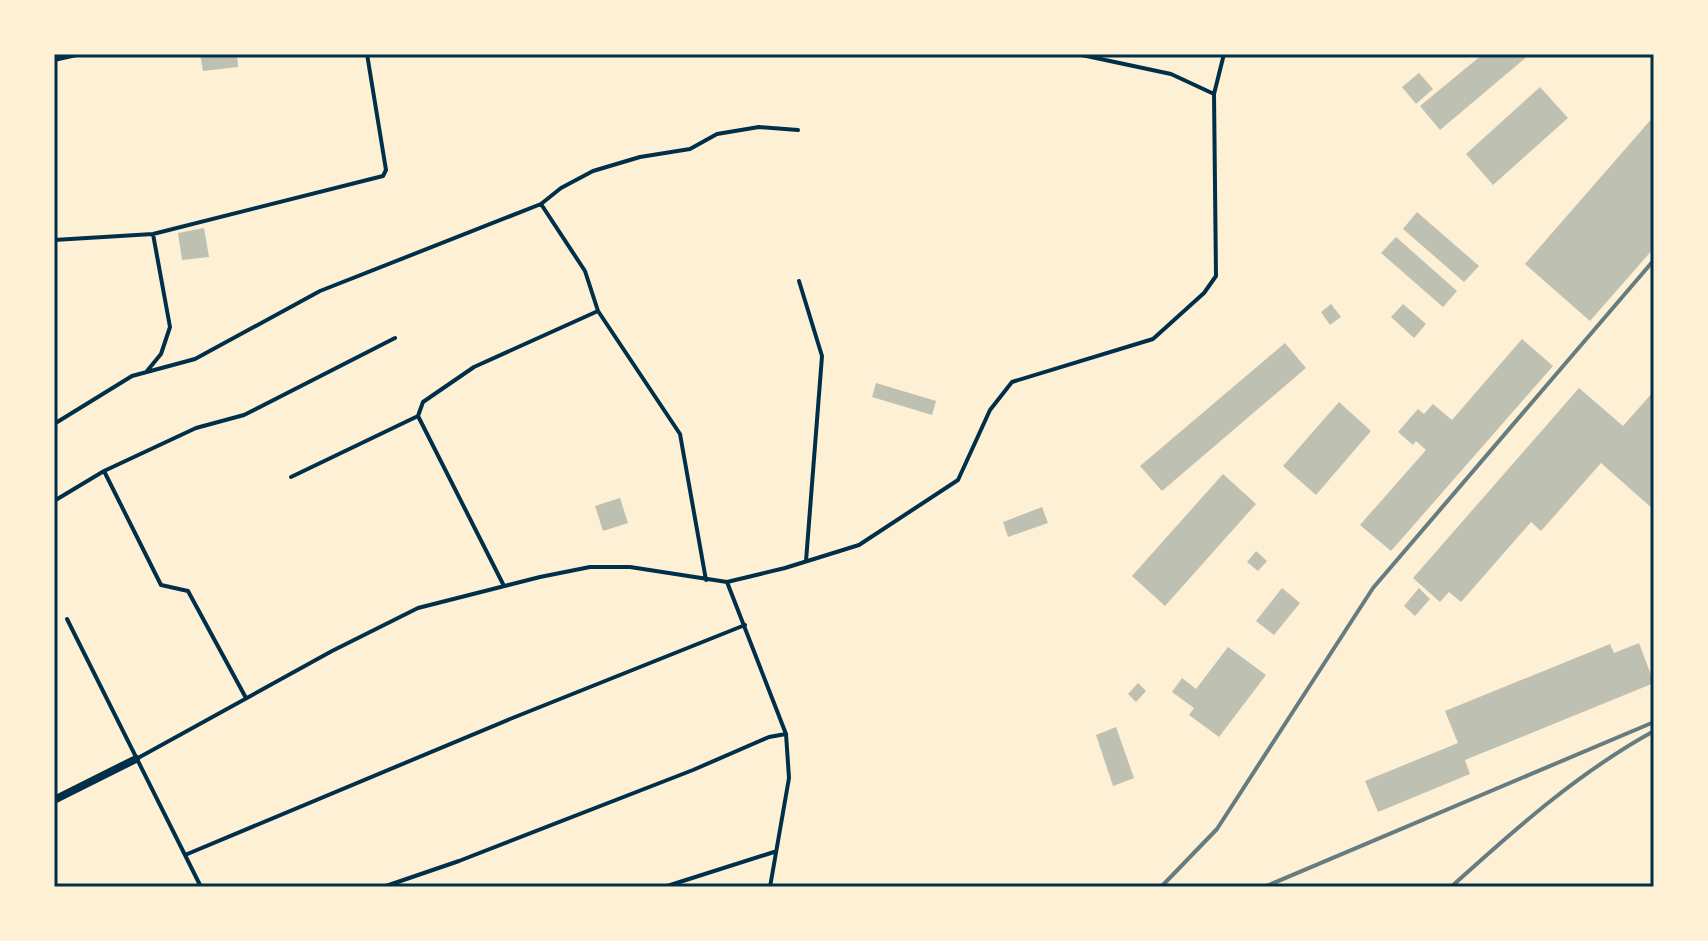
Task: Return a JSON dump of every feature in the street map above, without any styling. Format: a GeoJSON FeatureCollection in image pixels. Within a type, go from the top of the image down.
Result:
{"type":"FeatureCollection","features":[{"type":"Feature","properties":{"kind":"street"},"geometry":{"type":"LineString","coordinates":[[54,800],[136,759]]}},
{"type":"Feature","properties":{"kind":"lane"},"geometry":{"type":"LineString","coordinates":[[54,60],[81,54]]}},
{"type":"Feature","properties":{"kind":"lane"},"geometry":{"type":"LineString","coordinates":[[54,240],[153,234],[383,176],[386,170],[367,54]]}},
{"type":"Feature","properties":{"kind":"lane"},"geometry":{"type":"LineString","coordinates":[[1077,54],[1171,74],[1214,94]]}},
{"type":"Feature","properties":{"kind":"lane"},"geometry":{"type":"LineString","coordinates":[[136,759],[418,608],[590,567],[630,567],[727,582],[859,545],[958,480],[990,410],[1012,382],[1153,339],[1204,293],[1216,276],[1214,94],[1224,54]]}},
{"type":"Feature","properties":{"kind":"lane"},"geometry":{"type":"LineString","coordinates":[[54,424],[132,376],[195,359],[320,291],[541,204],[561,188],[593,171],[640,157],[690,149],[717,134],[759,127],[798,130]]}},
{"type":"Feature","properties":{"kind":"lane"},"geometry":{"type":"LineString","coordinates":[[541,204],[585,271],[598,311],[680,434],[706,580]]}},
{"type":"Feature","properties":{"kind":"lane"},"geometry":{"type":"LineString","coordinates":[[145,373],[161,354],[170,327],[153,234]]}},
{"type":"Feature","properties":{"kind":"lane"},"geometry":{"type":"LineString","coordinates":[[799,281],[822,356],[806,561]]}},
{"type":"Feature","properties":{"kind":"lane"},"geometry":{"type":"LineString","coordinates":[[291,477],[418,416],[423,402],[474,367],[598,311]]}},
{"type":"Feature","properties":{"kind":"lane"},"geometry":{"type":"LineString","coordinates":[[54,501],[104,471],[196,428],[244,415],[395,338]]}},
{"type":"Feature","properties":{"kind":"lane"},"geometry":{"type":"LineString","coordinates":[[418,416],[504,586]]}},
{"type":"Feature","properties":{"kind":"lane"},"geometry":{"type":"LineString","coordinates":[[104,471],[161,585],[188,591],[246,698]]}},
{"type":"Feature","properties":{"kind":"lane"},"geometry":{"type":"LineString","coordinates":[[727,582],[786,734],[789,778],[770,887]]}},
{"type":"Feature","properties":{"kind":"lane"},"geometry":{"type":"LineString","coordinates":[[67,619],[201,887]]}},
{"type":"Feature","properties":{"kind":"lane"},"geometry":{"type":"LineString","coordinates":[[185,855],[745,625]]}},
{"type":"Feature","properties":{"kind":"lane"},"geometry":{"type":"LineString","coordinates":[[383,887],[459,861],[693,770],[769,737],[786,734]]}},
{"type":"Feature","properties":{"kind":"lane"},"geometry":{"type":"LineString","coordinates":[[664,887],[774,852]]}},
{"type":"Feature","properties":{"kind":"building"},"geometry":{"type":"Polygon","coordinates":[[[200,54],[237,54],[238,67],[203,71],[200,54]]]}},
{"type":"Feature","properties":{"kind":"building"},"geometry":{"type":"Polygon","coordinates":[[[1483,54],[1530,54],[1440,130],[1420,106],[1483,54]]]}},
{"type":"Feature","properties":{"kind":"building"},"geometry":{"type":"Polygon","coordinates":[[[1419,73],[1433,89],[1416,104],[1402,87],[1419,73]]]}},
{"type":"Feature","properties":{"kind":"building"},"geometry":{"type":"Polygon","coordinates":[[[1540,87],[1568,118],[1493,185],[1466,154],[1540,87]]]}},
{"type":"Feature","properties":{"kind":"building"},"geometry":{"type":"Polygon","coordinates":[[[1654,116],[1654,248],[1590,321],[1525,264],[1654,116]]]}},
{"type":"Feature","properties":{"kind":"building"},"geometry":{"type":"Polygon","coordinates":[[[1417,212],[1479,266],[1464,282],[1403,229],[1417,212]]]}},
{"type":"Feature","properties":{"kind":"building"},"geometry":{"type":"Polygon","coordinates":[[[204,228],[209,257],[182,260],[178,233],[204,228]]]}},
{"type":"Feature","properties":{"kind":"building"},"geometry":{"type":"Polygon","coordinates":[[[1396,237],[1457,291],[1443,307],[1381,253],[1396,237]]]}},
{"type":"Feature","properties":{"kind":"building"},"geometry":{"type":"Polygon","coordinates":[[[1331,304],[1341,317],[1330,325],[1321,312],[1331,304]]]}},
{"type":"Feature","properties":{"kind":"building"},"geometry":{"type":"Polygon","coordinates":[[[1403,304],[1426,324],[1414,338],[1391,317],[1403,304]]]}},
{"type":"Feature","properties":{"kind":"building"},"geometry":{"type":"Polygon","coordinates":[[[1522,339],[1553,366],[1391,551],[1360,525],[1426,450],[1416,441],[1413,445],[1398,432],[1418,409],[1424,414],[1433,404],[1452,420],[1522,339]]]}},
{"type":"Feature","properties":{"kind":"building"},"geometry":{"type":"Polygon","coordinates":[[[1285,343],[1306,368],[1162,491],[1140,466],[1285,343]]]}},
{"type":"Feature","properties":{"kind":"building"},"geometry":{"type":"Polygon","coordinates":[[[876,383],[936,401],[932,415],[872,397],[876,383]]]}},
{"type":"Feature","properties":{"kind":"building"},"geometry":{"type":"Polygon","coordinates":[[[1579,388],[1623,426],[1654,391],[1654,510],[1601,463],[1541,531],[1531,522],[1461,602],[1449,592],[1440,602],[1413,578],[1579,388]]]}},
{"type":"Feature","properties":{"kind":"building"},"geometry":{"type":"Polygon","coordinates":[[[1339,402],[1371,431],[1316,495],[1283,466],[1339,402]]]}},
{"type":"Feature","properties":{"kind":"building"},"geometry":{"type":"Polygon","coordinates":[[[1223,474],[1256,504],[1165,606],[1132,576],[1223,474]]]}},
{"type":"Feature","properties":{"kind":"building"},"geometry":{"type":"Polygon","coordinates":[[[620,498],[628,523],[603,531],[595,506],[620,498]]]}},
{"type":"Feature","properties":{"kind":"building"},"geometry":{"type":"Polygon","coordinates":[[[1042,507],[1048,523],[1008,537],[1003,522],[1042,507]]]}},
{"type":"Feature","properties":{"kind":"building"},"geometry":{"type":"Polygon","coordinates":[[[1256,551],[1267,561],[1258,571],[1247,562],[1256,551]]]}},
{"type":"Feature","properties":{"kind":"building"},"geometry":{"type":"Polygon","coordinates":[[[1282,588],[1300,603],[1274,635],[1256,621],[1282,588]]]}},
{"type":"Feature","properties":{"kind":"building"},"geometry":{"type":"Polygon","coordinates":[[[1419,588],[1430,599],[1415,616],[1404,606],[1419,588]]]}},
{"type":"Feature","properties":{"kind":"building"},"geometry":{"type":"Polygon","coordinates":[[[1639,643],[1654,683],[1465,760],[1470,774],[1378,812],[1365,781],[1458,743],[1445,711],[1610,644],[1614,653],[1639,643]]]}},
{"type":"Feature","properties":{"kind":"building"},"geometry":{"type":"Polygon","coordinates":[[[1228,647],[1266,675],[1219,737],[1189,715],[1194,708],[1172,692],[1182,678],[1196,689],[1228,647]]]}},
{"type":"Feature","properties":{"kind":"building"},"geometry":{"type":"Polygon","coordinates":[[[1138,683],[1146,691],[1136,702],[1128,694],[1138,683]]]}},
{"type":"Feature","properties":{"kind":"building"},"geometry":{"type":"Polygon","coordinates":[[[1116,727],[1134,778],[1113,786],[1096,735],[1116,727]]]}},
{"type":"Feature","properties":{"kind":"railway"},"geometry":{"type":"LineString","coordinates":[[1161,887],[1217,829],[1373,588],[1654,260]]}},
{"type":"Feature","properties":{"kind":"railway"},"geometry":{"type":"LineString","coordinates":[[1264,887],[1654,722]]}},
{"type":"Feature","properties":{"kind":"railway"},"geometry":{"type":"LineString","coordinates":[[1451,887],[1573,783],[1654,731]]}}]}
